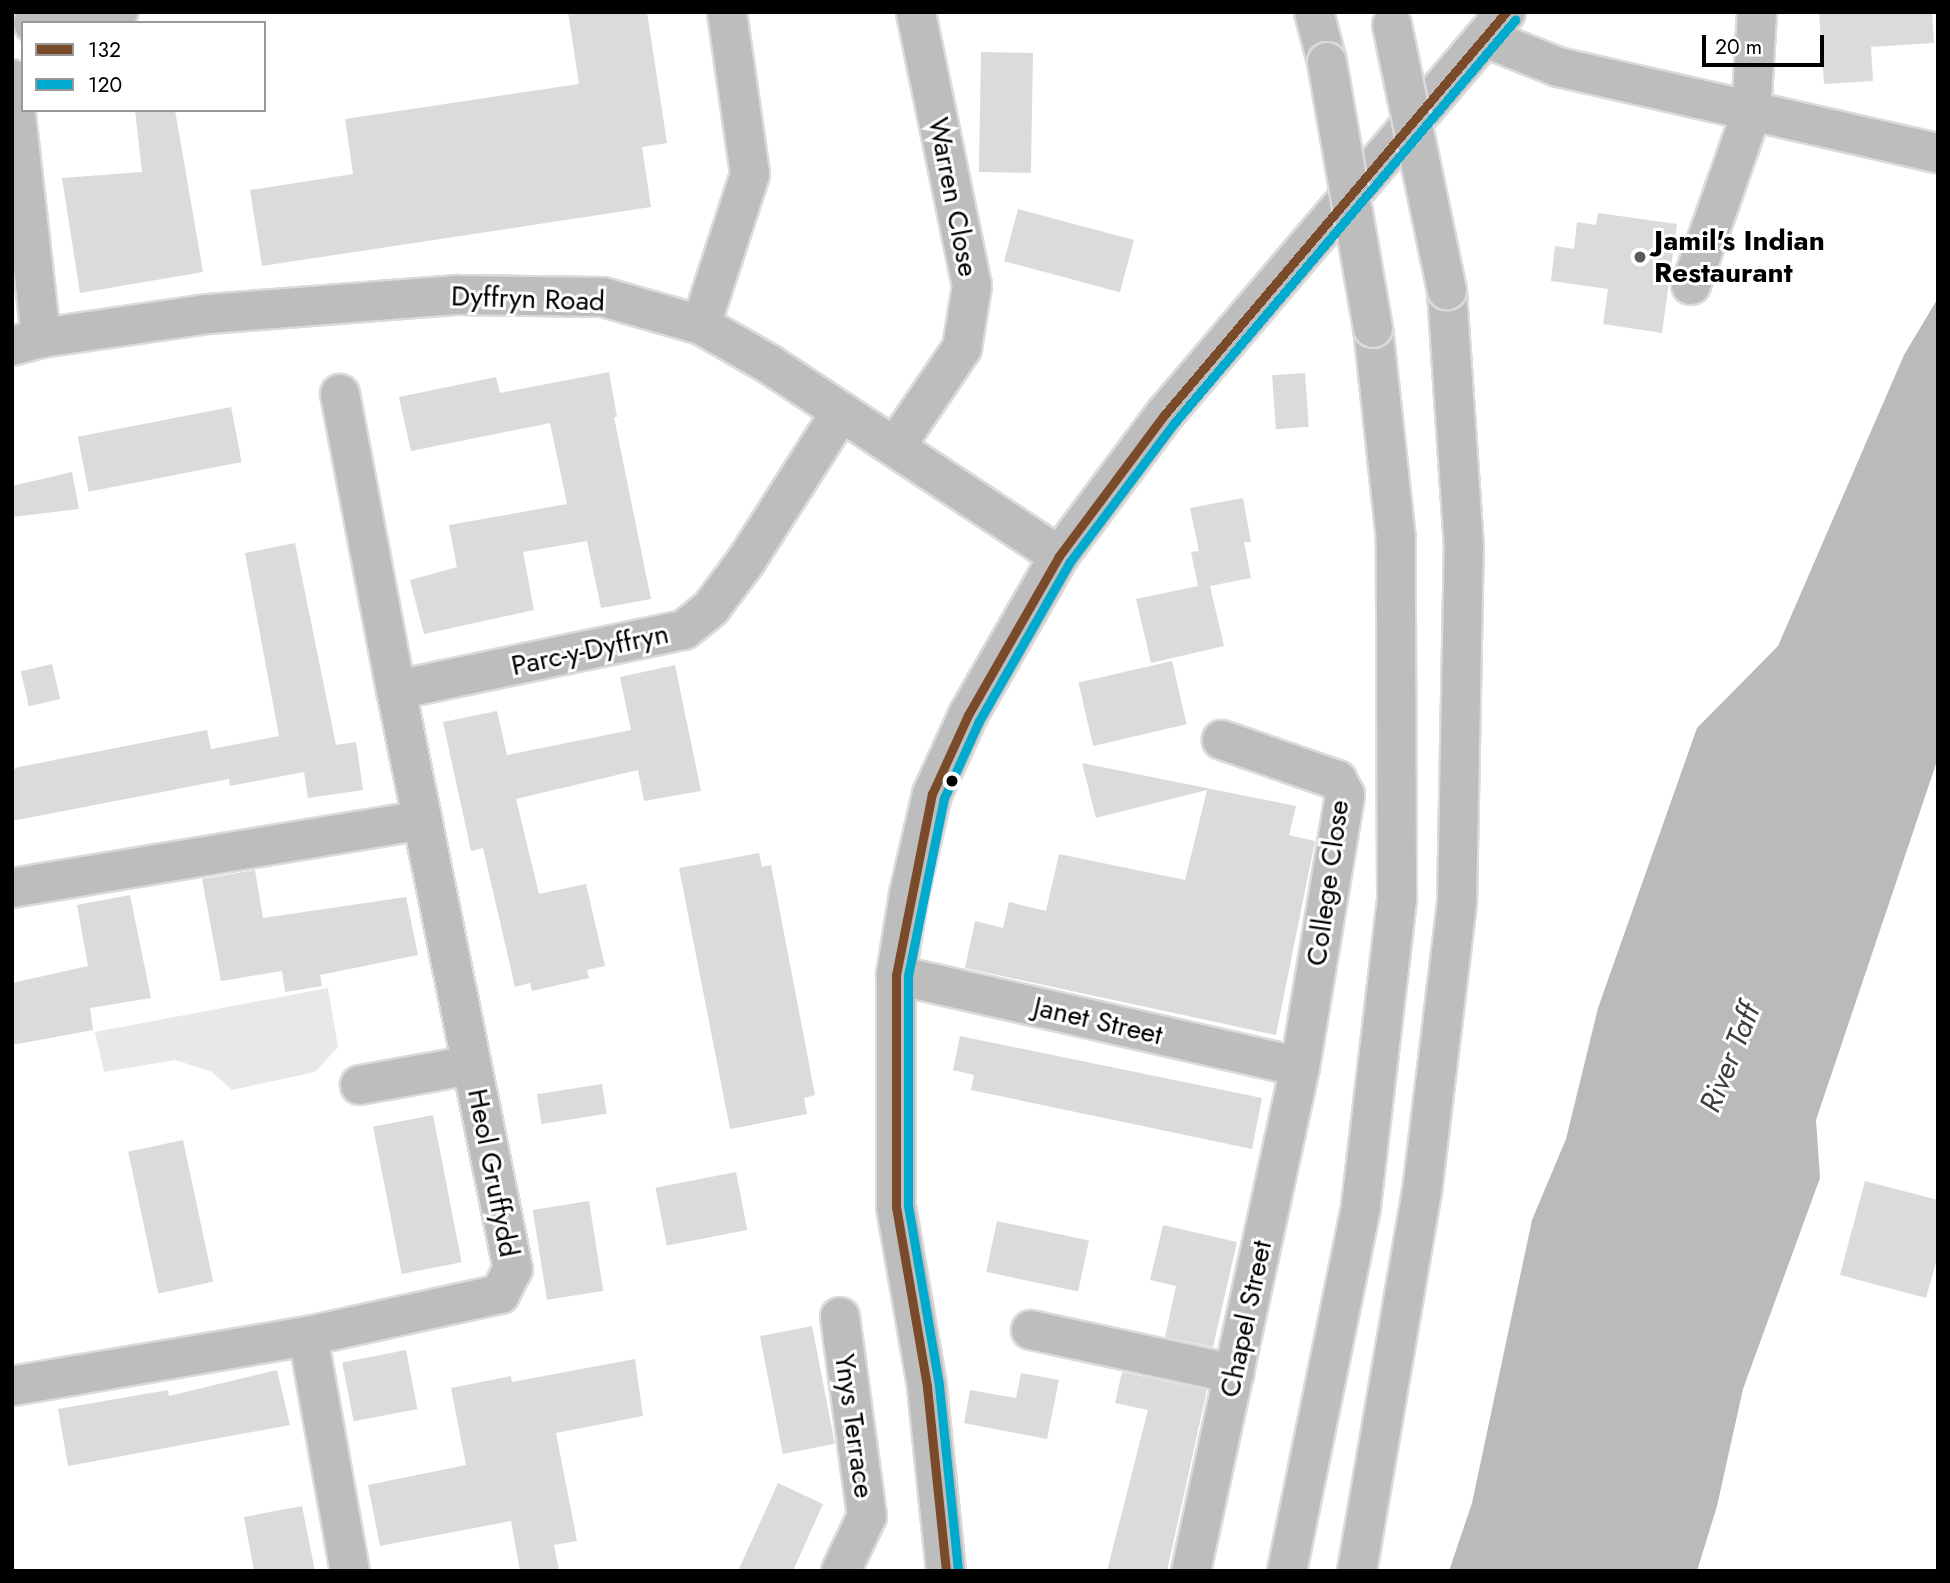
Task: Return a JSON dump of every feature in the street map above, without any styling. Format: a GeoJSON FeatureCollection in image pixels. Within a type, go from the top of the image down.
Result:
{"type":"FeatureCollection","features":[{"type":"Feature","properties":{"kind":"main road"},"geometry":{"type":"LineString","coordinates":[[48,21],[118,12]]}},
{"type":"Feature","properties":{"kind":"main road"},"geometry":{"type":"LineString","coordinates":[[701,325],[750,174],[727,12]]}},
{"type":"Feature","properties":{"kind":"main road","name":"Warren Close"},"geometry":{"type":"LineString","coordinates":[[895,447],[962,348],[972,286],[916,12]]}},
{"type":"Feature","properties":{"kind":"main road"},"geometry":{"type":"LineString","coordinates":[[1287,1571],[1362,1206],[1397,898],[1396,538],[1373,328],[1327,62],[1314,12]]}},
{"type":"Feature","properties":{"kind":"main road"},"geometry":{"type":"LineString","coordinates":[[1691,285],[1751,114],[1757,12]]}},
{"type":"Feature","properties":{"kind":"main road"},"geometry":{"type":"LineString","coordinates":[[1357,1571],[1422,1192],[1457,903],[1464,548],[1447,290],[1390,19]]}},
{"type":"Feature","properties":{"kind":"main road"},"geometry":{"type":"LineString","coordinates":[[946,1571],[927,1385],[897,1207],[896,975],[909,894],[932,794],[968,715],[1059,556],[1207,362],[1497,25],[1558,67],[1751,114],[1928,150]]}},
{"type":"Feature","properties":{"kind":"main road"},"geometry":{"type":"LineString","coordinates":[[12,79],[26,342]]}},
{"type":"Feature","properties":{"kind":"main road","name":"Dyffryn Road"},"geometry":{"type":"LineString","coordinates":[[26,342],[208,314],[457,295],[603,297],[701,325],[841,412],[1059,556]]}},
{"type":"Feature","properties":{"kind":"main road"},"geometry":{"type":"LineString","coordinates":[[12,888],[422,820],[340,394]]}},
{"type":"Feature","properties":{"kind":"main road","name":"Parc-y-Dyffryn"},"geometry":{"type":"LineString","coordinates":[[396,690],[684,630],[711,608],[746,561],[841,412]]}},
{"type":"Feature","properties":{"kind":"main road","name":"College Close"},"geometry":{"type":"LineString","coordinates":[[1222,740],[1337,780],[1344,789],[1300,1067]]}},
{"type":"Feature","properties":{"kind":"main road","name":"Heol Gruffydd"},"geometry":{"type":"LineString","coordinates":[[12,1386],[308,1336],[500,1294],[513,1269],[422,820]]}},
{"type":"Feature","properties":{"kind":"main road","name":"Janet Street"},"geometry":{"type":"LineString","coordinates":[[896,975],[1300,1067]]}},
{"type":"Feature","properties":{"kind":"main road"},"geometry":{"type":"LineString","coordinates":[[360,1085],[471,1065]]}},
{"type":"Feature","properties":{"kind":"main road","name":"Chapel Street"},"geometry":{"type":"LineString","coordinates":[[1191,1571],[1300,1067]]}},
{"type":"Feature","properties":{"kind":"main road","name":"Ynys Terrace"},"geometry":{"type":"LineString","coordinates":[[839,1317],[867,1516],[841,1571]]}},
{"type":"Feature","properties":{"kind":"main road"},"geometry":{"type":"LineString","coordinates":[[1031,1330],[1234,1374]]}},
{"type":"Feature","properties":{"kind":"main road"},"geometry":{"type":"LineString","coordinates":[[308,1336],[350,1571]]}},
{"type":"Feature","properties":{"kind":"shaded area"},"geometry":{"type":"Polygon","coordinates":[[[328,988],[338,1047],[315,1072],[232,1090],[212,1072],[175,1060],[104,1072],[95,1032],[328,988]]]}},
{"type":"Feature","properties":{"kind":"water","name":"River Taff"},"geometry":{"type":"Polygon","coordinates":[[[1938,298],[1938,758],[1816,1120],[1820,1178],[1743,1389],[1717,1506],[1697,1571],[1449,1571],[1472,1503],[1532,1220],[1566,1139],[1598,1008],[1697,728],[1778,646],[1904,355],[1938,298]]]}},
{"type":"Feature","properties":{"kind":"building"},"geometry":{"type":"Polygon","coordinates":[[[568,12],[647,12],[667,143],[642,147],[651,207],[262,266],[250,190],[353,174],[345,119],[579,84],[568,12]]]}},
{"type":"Feature","properties":{"kind":"building"},"geometry":{"type":"Polygon","coordinates":[[[1819,12],[1932,12],[1934,43],[1871,47],[1873,81],[1824,84],[1819,12]]]}},
{"type":"Feature","properties":{"kind":"building"},"geometry":{"type":"Polygon","coordinates":[[[981,52],[1033,53],[1031,173],[979,172],[981,52]]]}},
{"type":"Feature","properties":{"kind":"building"},"geometry":{"type":"Polygon","coordinates":[[[135,112],[175,112],[203,272],[80,293],[62,178],[142,172],[135,112]]]}},
{"type":"Feature","properties":{"kind":"building"},"geometry":{"type":"Polygon","coordinates":[[[1018,209],[1134,240],[1120,292],[1004,261],[1018,209]]]}},
{"type":"Feature","properties":{"kind":"building"},"geometry":{"type":"Polygon","coordinates":[[[1598,213],[1677,224],[1662,333],[1603,324],[1608,289],[1551,281],[1555,246],[1574,249],[1577,222],[1596,225],[1598,213]]]}},
{"type":"Feature","properties":{"kind":"building"},"geometry":{"type":"Polygon","coordinates":[[[609,372],[617,417],[614,417],[651,599],[601,608],[587,541],[523,552],[534,610],[424,634],[410,580],[457,567],[449,525],[567,504],[550,423],[411,451],[399,397],[496,377],[500,393],[609,372]]]}},
{"type":"Feature","properties":{"kind":"building"},"geometry":{"type":"Polygon","coordinates":[[[1305,373],[1309,427],[1276,429],[1272,375],[1305,373]]]}},
{"type":"Feature","properties":{"kind":"building"},"geometry":{"type":"Polygon","coordinates":[[[231,407],[242,462],[89,492],[78,437],[231,407]]]}},
{"type":"Feature","properties":{"kind":"building"},"geometry":{"type":"Polygon","coordinates":[[[72,472],[79,509],[12,517],[12,486],[72,472]]]}},
{"type":"Feature","properties":{"kind":"building"},"geometry":{"type":"Polygon","coordinates":[[[1243,498],[1251,542],[1244,542],[1251,578],[1210,586],[1224,646],[1151,663],[1136,599],[1198,586],[1191,552],[1199,551],[1190,508],[1243,498]]]}},
{"type":"Feature","properties":{"kind":"building"},"geometry":{"type":"Polygon","coordinates":[[[295,543],[336,745],[356,742],[363,790],[308,798],[304,772],[230,786],[229,779],[12,821],[12,770],[19,767],[207,730],[211,749],[279,736],[245,553],[295,543]]]}},
{"type":"Feature","properties":{"kind":"building"},"geometry":{"type":"Polygon","coordinates":[[[1172,661],[1187,724],[1093,746],[1078,683],[1172,661]]]}},
{"type":"Feature","properties":{"kind":"building"},"geometry":{"type":"Polygon","coordinates":[[[52,664],[60,699],[29,706],[21,671],[52,664]]]}},
{"type":"Feature","properties":{"kind":"building"},"geometry":{"type":"Polygon","coordinates":[[[675,665],[701,791],[644,801],[638,770],[516,799],[539,894],[586,884],[605,966],[587,970],[589,978],[532,991],[530,983],[515,987],[483,848],[471,851],[443,722],[497,711],[507,755],[631,730],[620,677],[675,665]]]}},
{"type":"Feature","properties":{"kind":"building"},"geometry":{"type":"Polygon","coordinates":[[[1082,763],[1296,806],[1289,835],[1315,841],[1276,1035],[965,968],[975,921],[1003,928],[1009,902],[1046,911],[1059,854],[1185,880],[1207,790],[1096,818],[1082,763]]]}},
{"type":"Feature","properties":{"kind":"building"},"geometry":{"type":"Polygon","coordinates":[[[759,853],[762,867],[771,865],[815,1095],[804,1098],[807,1114],[730,1129],[679,868],[759,853]]]}},
{"type":"Feature","properties":{"kind":"building"},"geometry":{"type":"Polygon","coordinates":[[[255,870],[263,918],[406,897],[418,955],[320,975],[322,986],[285,992],[282,971],[221,981],[202,879],[255,870]]]}},
{"type":"Feature","properties":{"kind":"building"},"geometry":{"type":"Polygon","coordinates":[[[130,895],[151,998],[90,1008],[93,1030],[12,1045],[12,983],[88,966],[77,905],[130,895]]]}},
{"type":"Feature","properties":{"kind":"building"},"geometry":{"type":"Polygon","coordinates":[[[960,1036],[1262,1098],[1252,1149],[971,1090],[974,1075],[953,1070],[960,1036]]]}},
{"type":"Feature","properties":{"kind":"building"},"geometry":{"type":"Polygon","coordinates":[[[602,1084],[607,1114],[542,1124],[537,1094],[602,1084]]]}},
{"type":"Feature","properties":{"kind":"building"},"geometry":{"type":"Polygon","coordinates":[[[433,1115],[462,1262],[402,1274],[373,1127],[433,1115]]]}},
{"type":"Feature","properties":{"kind":"building"},"geometry":{"type":"Polygon","coordinates":[[[183,1140],[213,1282],[158,1293],[128,1152],[183,1140]]]}},
{"type":"Feature","properties":{"kind":"building"},"geometry":{"type":"Polygon","coordinates":[[[736,1172],[747,1230],[667,1246],[656,1188],[736,1172]]]}},
{"type":"Feature","properties":{"kind":"building"},"geometry":{"type":"Polygon","coordinates":[[[1865,1181],[1938,1200],[1938,1255],[1926,1298],[1840,1275],[1865,1181]]]}},
{"type":"Feature","properties":{"kind":"building"},"geometry":{"type":"Polygon","coordinates":[[[589,1201],[603,1291],[547,1300],[533,1210],[589,1201]]]}},
{"type":"Feature","properties":{"kind":"building"},"geometry":{"type":"Polygon","coordinates":[[[997,1221],[1089,1241],[1078,1291],[986,1272],[997,1221]]]}},
{"type":"Feature","properties":{"kind":"building"},"geometry":{"type":"Polygon","coordinates":[[[1163,1225],[1237,1242],[1213,1347],[1165,1337],[1176,1286],[1150,1280],[1163,1225]]]}},
{"type":"Feature","properties":{"kind":"building"},"geometry":{"type":"Polygon","coordinates":[[[812,1326],[835,1444],[783,1454],[760,1336],[812,1326]]]}},
{"type":"Feature","properties":{"kind":"building"},"geometry":{"type":"Polygon","coordinates":[[[406,1350],[417,1409],[354,1421],[342,1362],[406,1350]]]}},
{"type":"Feature","properties":{"kind":"building"},"geometry":{"type":"Polygon","coordinates":[[[635,1359],[643,1416],[556,1433],[577,1541],[554,1545],[559,1571],[520,1571],[511,1521],[380,1546],[368,1485],[466,1465],[451,1388],[511,1376],[512,1382],[635,1359]]]}},
{"type":"Feature","properties":{"kind":"building"},"geometry":{"type":"Polygon","coordinates":[[[277,1370],[290,1425],[68,1466],[58,1409],[168,1390],[169,1396],[277,1370]]]}},
{"type":"Feature","properties":{"kind":"building"},"geometry":{"type":"Polygon","coordinates":[[[1122,1372],[1207,1390],[1167,1571],[1107,1571],[1148,1410],[1115,1403],[1122,1372]]]}},
{"type":"Feature","properties":{"kind":"building"},"geometry":{"type":"Polygon","coordinates":[[[1021,1373],[1059,1380],[1047,1439],[964,1423],[970,1390],[1016,1398],[1021,1373]]]}},
{"type":"Feature","properties":{"kind":"building"},"geometry":{"type":"Polygon","coordinates":[[[778,1483],[823,1504],[793,1571],[738,1571],[778,1483]]]}},
{"type":"Feature","properties":{"kind":"building"},"geometry":{"type":"Polygon","coordinates":[[[302,1506],[315,1571],[254,1571],[244,1517],[302,1506]]]}},
{"type":"Feature","properties":{"kind":"transit line","name":"132"},"geometry":{"type":"LineString","coordinates":[[946,1571],[927,1386],[896,1207],[896,975],[932,794],[968,715],[1059,556],[1165,414],[1506,12]]}},
{"type":"Feature","properties":{"kind":"transit line","name":"120"},"geometry":{"type":"LineString","coordinates":[[958,1570],[939,1385],[908,1206],[908,976],[944,798],[979,721],[1069,563],[1175,422],[1515,20]]}},
{"type":"Feature","properties":{"kind":"place","name":"Jamil's Indian Restaurant"},"geometry":{"type":"Point","coordinates":[1640,257]}}]}
